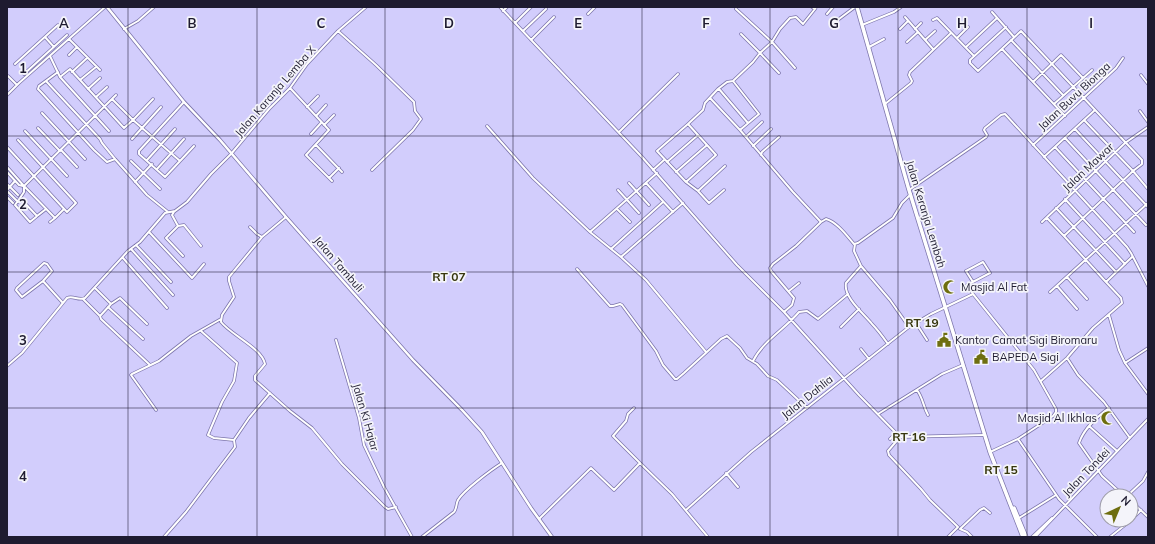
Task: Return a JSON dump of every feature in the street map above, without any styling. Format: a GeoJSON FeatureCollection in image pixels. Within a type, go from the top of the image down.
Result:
{"type":"FeatureCollection","features":[{"type":"Feature","properties":{"kind":"main road","name":"Jalan Keranja Lembah"},"geometry":{"type":"LineString","coordinates":[[856,7],[910,192],[990,452],[1025,537]]}},
{"type":"Feature","properties":{"kind":"main road"},"geometry":{"type":"LineString","coordinates":[[1009,500],[1019,518],[1025,537]]}},
{"type":"Feature","properties":{"kind":"street","name":"Jalan Tambuli"},"geometry":{"type":"LineString","coordinates":[[106,7],[184,102],[210,129],[413,360],[482,432],[552,537]]}},
{"type":"Feature","properties":{"kind":"street"},"geometry":{"type":"LineString","coordinates":[[7,95],[106,7]]}},
{"type":"Feature","properties":{"kind":"street"},"geometry":{"type":"LineString","coordinates":[[124,28],[138,21],[154,7]]}},
{"type":"Feature","properties":{"kind":"street","name":"Jalan Karanja Lemba X"},"geometry":{"type":"LineString","coordinates":[[175,211],[187,202],[211,174],[231,154],[269,109],[290,88],[307,64],[338,31],[366,7]]}},
{"type":"Feature","properties":{"kind":"street"},"geometry":{"type":"LineString","coordinates":[[500,7],[657,173],[727,254],[784,312],[900,437],[985,435]]}},
{"type":"Feature","properties":{"kind":"street"},"geometry":{"type":"LineString","coordinates":[[503,11],[507,7]]}},
{"type":"Feature","properties":{"kind":"street"},"geometry":{"type":"LineString","coordinates":[[515,23],[531,7]]}},
{"type":"Feature","properties":{"kind":"street"},"geometry":{"type":"LineString","coordinates":[[588,14],[595,7]]}},
{"type":"Feature","properties":{"kind":"street"},"geometry":{"type":"LineString","coordinates":[[826,14],[833,7]]}},
{"type":"Feature","properties":{"kind":"street"},"geometry":{"type":"LineString","coordinates":[[835,22],[856,7]]}},
{"type":"Feature","properties":{"kind":"street"},"geometry":{"type":"LineString","coordinates":[[862,25],[894,12],[901,7]]}},
{"type":"Feature","properties":{"kind":"street"},"geometry":{"type":"LineString","coordinates":[[724,190],[709,203],[664,160],[657,151],[703,110],[705,103],[718,89],[727,82],[733,81],[753,62],[772,42],[780,29],[790,18],[796,17],[803,24],[814,8]]}},
{"type":"Feature","properties":{"kind":"street"},"geometry":{"type":"LineString","coordinates":[[523,31],[546,9]]}},
{"type":"Feature","properties":{"kind":"street"},"geometry":{"type":"LineString","coordinates":[[736,9],[772,42],[796,68]]}},
{"type":"Feature","properties":{"kind":"street"},"geometry":{"type":"LineString","coordinates":[[992,12],[1014,37]]}},
{"type":"Feature","properties":{"kind":"street"},"geometry":{"type":"LineString","coordinates":[[531,40],[554,17]]}},
{"type":"Feature","properties":{"kind":"street"},"geometry":{"type":"LineString","coordinates":[[905,17],[933,49]]}},
{"type":"Feature","properties":{"kind":"street"},"geometry":{"type":"LineString","coordinates":[[933,20],[937,18],[974,56]]}},
{"type":"Feature","properties":{"kind":"street"},"geometry":{"type":"LineString","coordinates":[[966,47],[997,18]]}},
{"type":"Feature","properties":{"kind":"street"},"geometry":{"type":"LineString","coordinates":[[900,29],[908,21]]}},
{"type":"Feature","properties":{"kind":"street"},"geometry":{"type":"LineString","coordinates":[[915,29],[921,23]]}},
{"type":"Feature","properties":{"kind":"street"},"geometry":{"type":"LineString","coordinates":[[15,64],[58,25]]}},
{"type":"Feature","properties":{"kind":"street"},"geometry":{"type":"LineString","coordinates":[[957,38],[968,27]]}},
{"type":"Feature","properties":{"kind":"street"},"geometry":{"type":"LineString","coordinates":[[1006,27],[970,60],[978,71],[1020,31],[1143,162],[1064,236]]}},
{"type":"Feature","properties":{"kind":"street"},"geometry":{"type":"LineString","coordinates":[[338,31],[414,102],[415,111],[422,120],[372,170]]}},
{"type":"Feature","properties":{"kind":"street"},"geometry":{"type":"LineString","coordinates":[[925,40],[935,31]]}},
{"type":"Feature","properties":{"kind":"street"},"geometry":{"type":"LineString","coordinates":[[907,42],[918,32]]}},
{"type":"Feature","properties":{"kind":"street"},"geometry":{"type":"LineString","coordinates":[[885,104],[911,83],[912,81],[909,75],[910,72],[951,33]]}},
{"type":"Feature","properties":{"kind":"street"},"geometry":{"type":"LineString","coordinates":[[740,34],[780,73]]}},
{"type":"Feature","properties":{"kind":"street"},"geometry":{"type":"LineString","coordinates":[[24,74],[67,35]]}},
{"type":"Feature","properties":{"kind":"street"},"geometry":{"type":"LineString","coordinates":[[45,38],[56,50]]}},
{"type":"Feature","properties":{"kind":"street"},"geometry":{"type":"LineString","coordinates":[[868,47],[884,38]]}},
{"type":"Feature","properties":{"kind":"street"},"geometry":{"type":"LineString","coordinates":[[69,39],[100,70]]}},
{"type":"Feature","properties":{"kind":"street"},"geometry":{"type":"LineString","coordinates":[[1011,40],[1063,95]]}},
{"type":"Feature","properties":{"kind":"street"},"geometry":{"type":"LineString","coordinates":[[69,55],[77,47]]}},
{"type":"Feature","properties":{"kind":"street"},"geometry":{"type":"LineString","coordinates":[[1002,49],[1065,116]]}},
{"type":"Feature","properties":{"kind":"street"},"geometry":{"type":"LineString","coordinates":[[1033,82],[1062,55],[1083,78]]}},
{"type":"Feature","properties":{"kind":"street"},"geometry":{"type":"LineString","coordinates":[[50,56],[60,76],[109,131]]}},
{"type":"Feature","properties":{"kind":"street"},"geometry":{"type":"LineString","coordinates":[[72,72],[87,58]]}},
{"type":"Feature","properties":{"kind":"street","name":"Jalan Buvu Bionga"},"geometry":{"type":"LineString","coordinates":[[1033,145],[1116,68],[1122,58]]}},
{"type":"Feature","properties":{"kind":"street"},"geometry":{"type":"LineString","coordinates":[[80,80],[96,66]]}},
{"type":"Feature","properties":{"kind":"street"},"geometry":{"type":"LineString","coordinates":[[60,76],[70,69],[124,128],[134,120],[153,99]]}},
{"type":"Feature","properties":{"kind":"street"},"geometry":{"type":"LineString","coordinates":[[1054,104],[1092,70]]}},
{"type":"Feature","properties":{"kind":"street"},"geometry":{"type":"LineString","coordinates":[[58,72],[39,86],[38,89],[107,162],[115,159]]}},
{"type":"Feature","properties":{"kind":"street"},"geometry":{"type":"LineString","coordinates":[[619,132],[678,74]]}},
{"type":"Feature","properties":{"kind":"street"},"geometry":{"type":"LineString","coordinates":[[7,76],[17,85]]}},
{"type":"Feature","properties":{"kind":"street"},"geometry":{"type":"LineString","coordinates":[[1141,76],[1148,84]]}},
{"type":"Feature","properties":{"kind":"street"},"geometry":{"type":"LineString","coordinates":[[88,89],[100,78]]}},
{"type":"Feature","properties":{"kind":"street"},"geometry":{"type":"LineString","coordinates":[[46,81],[87,124],[115,159],[147,195],[168,212]]}},
{"type":"Feature","properties":{"kind":"street"},"geometry":{"type":"LineString","coordinates":[[733,81],[759,114],[740,130]]}},
{"type":"Feature","properties":{"kind":"street"},"geometry":{"type":"LineString","coordinates":[[96,97],[107,87]]}},
{"type":"Feature","properties":{"kind":"street"},"geometry":{"type":"LineString","coordinates":[[290,88],[321,123],[330,130],[306,156],[332,181]]}},
{"type":"Feature","properties":{"kind":"street"},"geometry":{"type":"LineString","coordinates":[[718,89],[748,122]]}},
{"type":"Feature","properties":{"kind":"street"},"geometry":{"type":"LineString","coordinates":[[13,208],[14,204],[18,202],[24,192],[24,186],[116,95]]}},
{"type":"Feature","properties":{"kind":"street"},"geometry":{"type":"LineString","coordinates":[[308,107],[318,96]]}},
{"type":"Feature","properties":{"kind":"street"},"geometry":{"type":"LineString","coordinates":[[710,98],[821,222]]}},
{"type":"Feature","properties":{"kind":"street"},"geometry":{"type":"LineString","coordinates":[[112,99],[180,161]]}},
{"type":"Feature","properties":{"kind":"street"},"geometry":{"type":"LineString","coordinates":[[184,102],[139,151],[139,154],[165,177],[194,146]]}},
{"type":"Feature","properties":{"kind":"street"},"geometry":{"type":"LineString","coordinates":[[316,116],[326,105]]}},
{"type":"Feature","properties":{"kind":"street"},"geometry":{"type":"LineString","coordinates":[[132,140],[161,107]]}},
{"type":"Feature","properties":{"kind":"street"},"geometry":{"type":"LineString","coordinates":[[1044,157],[1095,110]]}},
{"type":"Feature","properties":{"kind":"street"},"geometry":{"type":"LineString","coordinates":[[1140,111],[1148,122]]}},
{"type":"Feature","properties":{"kind":"street"},"geometry":{"type":"LineString","coordinates":[[42,113],[85,159]]}},
{"type":"Feature","properties":{"kind":"street"},"geometry":{"type":"LineString","coordinates":[[324,125],[334,114]]}},
{"type":"Feature","properties":{"kind":"street"},"geometry":{"type":"LineString","coordinates":[[855,244],[861,242],[890,221],[910,192],[986,137],[987,135],[984,130],[985,128],[1003,114],[1007,115],[1130,250],[1132,257],[1148,286]]}},
{"type":"Feature","properties":{"kind":"street"},"geometry":{"type":"LineString","coordinates":[[1084,120],[1133,171],[1148,189]]}},
{"type":"Feature","properties":{"kind":"street"},"geometry":{"type":"LineString","coordinates":[[746,137],[762,122]]}},
{"type":"Feature","properties":{"kind":"street"},"geometry":{"type":"LineString","coordinates":[[310,134],[321,123]]}},
{"type":"Feature","properties":{"kind":"street"},"geometry":{"type":"LineString","coordinates":[[686,182],[716,155],[688,124]]}},
{"type":"Feature","properties":{"kind":"street"},"geometry":{"type":"LineString","coordinates":[[486,126],[533,178],[590,232],[646,280],[706,352]]}},
{"type":"Feature","properties":{"kind":"street","name":"Jalan Mawar"},"geometry":{"type":"LineString","coordinates":[[1042,222],[1125,143],[1148,127]]}},
{"type":"Feature","properties":{"kind":"street"},"geometry":{"type":"LineString","coordinates":[[38,128],[77,167]]}},
{"type":"Feature","properties":{"kind":"street"},"geometry":{"type":"LineString","coordinates":[[147,160],[176,129]]}},
{"type":"Feature","properties":{"kind":"street"},"geometry":{"type":"LineString","coordinates":[[753,146],[771,129]]}},
{"type":"Feature","properties":{"kind":"street"},"geometry":{"type":"LineString","coordinates":[[1050,292],[1114,232],[1147,205],[1075,129]]}},
{"type":"Feature","properties":{"kind":"street"},"geometry":{"type":"LineString","coordinates":[[25,131],[67,176]]}},
{"type":"Feature","properties":{"kind":"street"},"geometry":{"type":"LineString","coordinates":[[667,162],[698,135]]}},
{"type":"Feature","properties":{"kind":"street"},"geometry":{"type":"LineString","coordinates":[[761,155],[762,152],[779,138]]}},
{"type":"Feature","properties":{"kind":"street"},"geometry":{"type":"LineString","coordinates":[[1065,138],[1146,225]]}},
{"type":"Feature","properties":{"kind":"street"},"geometry":{"type":"LineString","coordinates":[[156,169],[184,139]]}},
{"type":"Feature","properties":{"kind":"street"},"geometry":{"type":"LineString","coordinates":[[7,147],[67,212],[76,203],[42,168],[18,140]]}},
{"type":"Feature","properties":{"kind":"street"},"geometry":{"type":"LineString","coordinates":[[316,145],[342,172]]}},
{"type":"Feature","properties":{"kind":"street"},"geometry":{"type":"LineString","coordinates":[[676,172],[707,145]]}},
{"type":"Feature","properties":{"kind":"street"},"geometry":{"type":"LineString","coordinates":[[1055,147],[1134,232]]}},
{"type":"Feature","properties":{"kind":"street"},"geometry":{"type":"LineString","coordinates":[[654,170],[664,160]]}},
{"type":"Feature","properties":{"kind":"street"},"geometry":{"type":"LineString","coordinates":[[131,161],[160,189]]}},
{"type":"Feature","properties":{"kind":"street"},"geometry":{"type":"LineString","coordinates":[[135,182],[152,164]]}},
{"type":"Feature","properties":{"kind":"street"},"geometry":{"type":"LineString","coordinates":[[698,191],[725,166]]}},
{"type":"Feature","properties":{"kind":"street"},"geometry":{"type":"LineString","coordinates":[[7,167],[55,218]]}},
{"type":"Feature","properties":{"kind":"street"},"geometry":{"type":"LineString","coordinates":[[329,178],[338,168]]}},
{"type":"Feature","properties":{"kind":"street"},"geometry":{"type":"LineString","coordinates":[[7,173],[19,185],[24,186]]}},
{"type":"Feature","properties":{"kind":"street"},"geometry":{"type":"LineString","coordinates":[[590,232],[657,173]]}},
{"type":"Feature","properties":{"kind":"street"},"geometry":{"type":"LineString","coordinates":[[15,181],[7,191],[18,202]]}},
{"type":"Feature","properties":{"kind":"street"},"geometry":{"type":"LineString","coordinates":[[629,183],[649,205]]}},
{"type":"Feature","properties":{"kind":"street"},"geometry":{"type":"LineString","coordinates":[[646,183],[673,212]]}},
{"type":"Feature","properties":{"kind":"street"},"geometry":{"type":"LineString","coordinates":[[7,184],[18,195]]}},
{"type":"Feature","properties":{"kind":"street"},"geometry":{"type":"LineString","coordinates":[[618,190],[639,213]]}},
{"type":"Feature","properties":{"kind":"street"},"geometry":{"type":"LineString","coordinates":[[7,197],[30,222],[46,209]]}},
{"type":"Feature","properties":{"kind":"street"},"geometry":{"type":"LineString","coordinates":[[20,198],[37,216]]}},
{"type":"Feature","properties":{"kind":"street"},"geometry":{"type":"LineString","coordinates":[[1065,199],[1125,264]]}},
{"type":"Feature","properties":{"kind":"street"},"geometry":{"type":"LineString","coordinates":[[610,249],[663,202]]}},
{"type":"Feature","properties":{"kind":"street"},"geometry":{"type":"LineString","coordinates":[[621,257],[683,203]]}},
{"type":"Feature","properties":{"kind":"street"},"geometry":{"type":"LineString","coordinates":[[1056,208],[1116,272]]}},
{"type":"Feature","properties":{"kind":"street"},"geometry":{"type":"LineString","coordinates":[[50,222],[64,209]]}},
{"type":"Feature","properties":{"kind":"street"},"geometry":{"type":"LineString","coordinates":[[617,209],[630,222]]}},
{"type":"Feature","properties":{"kind":"street"},"geometry":{"type":"LineString","coordinates":[[83,299],[162,217],[168,212],[175,211]]}},
{"type":"Feature","properties":{"kind":"street"},"geometry":{"type":"LineString","coordinates":[[175,211],[172,215],[178,226]]}},
{"type":"Feature","properties":{"kind":"street"},"geometry":{"type":"LineString","coordinates":[[156,410],[131,375],[159,361],[191,336],[221,319],[234,297],[228,281],[229,277],[262,237],[286,217]]}},
{"type":"Feature","properties":{"kind":"street"},"geometry":{"type":"LineString","coordinates":[[1041,381],[1067,358],[1093,328],[1122,303],[1119,296],[1046,217]]}},
{"type":"Feature","properties":{"kind":"street"},"geometry":{"type":"LineString","coordinates":[[784,312],[792,305],[794,300],[789,291],[770,269],[771,266],[826,219],[829,220],[855,244]]}},
{"type":"Feature","properties":{"kind":"street"},"geometry":{"type":"LineString","coordinates":[[183,256],[166,238],[178,226],[184,225],[201,246]]}},
{"type":"Feature","properties":{"kind":"street"},"geometry":{"type":"LineString","coordinates":[[250,226],[262,237]]}},
{"type":"Feature","properties":{"kind":"street"},"geometry":{"type":"LineString","coordinates":[[149,232],[192,278],[204,264]]}},
{"type":"Feature","properties":{"kind":"street"},"geometry":{"type":"LineString","coordinates":[[855,244],[854,251],[861,266],[890,300],[909,327]]}},
{"type":"Feature","properties":{"kind":"street"},"geometry":{"type":"LineString","coordinates":[[136,245],[171,282]]}},
{"type":"Feature","properties":{"kind":"street"},"geometry":{"type":"LineString","coordinates":[[131,249],[173,295]]}},
{"type":"Feature","properties":{"kind":"street"},"geometry":{"type":"LineString","coordinates":[[1106,282],[1132,257]]}},
{"type":"Feature","properties":{"kind":"street"},"geometry":{"type":"LineString","coordinates":[[123,258],[167,308]]}},
{"type":"Feature","properties":{"kind":"street"},"geometry":{"type":"LineString","coordinates":[[973,282],[966,271],[983,262],[990,273],[973,282],[967,285],[1024,356],[1056,407],[1056,412],[1053,416],[1018,439],[990,452]]}},
{"type":"Feature","properties":{"kind":"street"},"geometry":{"type":"LineString","coordinates":[[44,263],[47,264],[52,271],[44,281],[23,296],[16,290],[16,288],[44,263]]}},
{"type":"Feature","properties":{"kind":"street"},"geometry":{"type":"LineString","coordinates":[[861,266],[846,283],[845,287],[848,294],[859,309],[888,344]]}},
{"type":"Feature","properties":{"kind":"street"},"geometry":{"type":"LineString","coordinates":[[577,269],[610,306],[622,305],[675,379],[684,373],[721,339],[727,336],[740,348],[747,358],[753,361],[807,408]]}},
{"type":"Feature","properties":{"kind":"street"},"geometry":{"type":"LineString","coordinates":[[1067,277],[1087,299]]}},
{"type":"Feature","properties":{"kind":"street"},"geometry":{"type":"LineString","coordinates":[[44,281],[62,302]]}},
{"type":"Feature","properties":{"kind":"street"},"geometry":{"type":"LineString","coordinates":[[789,291],[799,283]]}},
{"type":"Feature","properties":{"kind":"street"},"geometry":{"type":"LineString","coordinates":[[1056,286],[1077,309]]}},
{"type":"Feature","properties":{"kind":"street"},"geometry":{"type":"LineString","coordinates":[[95,288],[111,304]]}},
{"type":"Feature","properties":{"kind":"street"},"geometry":{"type":"LineString","coordinates":[[753,361],[764,346],[801,311],[807,311],[818,319],[848,294]]}},
{"type":"Feature","properties":{"kind":"street","name":"Jalan Dahlia"},"geometry":{"type":"LineString","coordinates":[[686,510],[726,473],[909,327],[931,314],[973,294]]}},
{"type":"Feature","properties":{"kind":"street"},"geometry":{"type":"LineString","coordinates":[[7,366],[22,352],[62,302],[68,297],[83,299],[100,316],[101,319],[150,365]]}},
{"type":"Feature","properties":{"kind":"street"},"geometry":{"type":"LineString","coordinates":[[100,316],[111,304],[120,298],[147,324]]}},
{"type":"Feature","properties":{"kind":"street"},"geometry":{"type":"LineString","coordinates":[[108,307],[143,339]]}},
{"type":"Feature","properties":{"kind":"street"},"geometry":{"type":"LineString","coordinates":[[841,327],[859,309]]}},
{"type":"Feature","properties":{"kind":"street"},"geometry":{"type":"LineString","coordinates":[[1109,315],[1119,350],[1125,363],[1148,394]]}},
{"type":"Feature","properties":{"kind":"street"},"geometry":{"type":"LineString","coordinates":[[221,319],[221,323],[251,346],[264,361],[265,364],[254,378],[295,415],[312,428],[342,464],[384,507],[388,509],[396,507]]}},
{"type":"Feature","properties":{"kind":"street"},"geometry":{"type":"LineString","coordinates":[[916,323],[927,340]]}},
{"type":"Feature","properties":{"kind":"street"},"geometry":{"type":"LineString","coordinates":[[201,330],[238,363],[234,381],[222,402],[208,435],[214,438],[234,440]]}},
{"type":"Feature","properties":{"kind":"street","name":"Jalan Ki Hajar"},"geometry":{"type":"LineString","coordinates":[[336,340],[364,445],[412,537]]}},
{"type":"Feature","properties":{"kind":"street"},"geometry":{"type":"LineString","coordinates":[[861,349],[868,359]]}},
{"type":"Feature","properties":{"kind":"street"},"geometry":{"type":"LineString","coordinates":[[1125,363],[1148,349]]}},
{"type":"Feature","properties":{"kind":"street"},"geometry":{"type":"LineString","coordinates":[[1067,358],[1080,378],[1109,408],[1130,438]]}},
{"type":"Feature","properties":{"kind":"street"},"geometry":{"type":"LineString","coordinates":[[878,414],[942,374],[963,365]]}},
{"type":"Feature","properties":{"kind":"street"},"geometry":{"type":"LineString","coordinates":[[917,390],[922,397],[928,415]]}},
{"type":"Feature","properties":{"kind":"street"},"geometry":{"type":"LineString","coordinates":[[164,537],[186,512],[235,447],[234,440],[249,418],[270,393]]}},
{"type":"Feature","properties":{"kind":"street"},"geometry":{"type":"LineString","coordinates":[[634,408],[613,436],[665,486],[708,537]]}},
{"type":"Feature","properties":{"kind":"street"},"geometry":{"type":"LineString","coordinates":[[1109,408],[1097,417],[1089,426],[1079,443],[1098,471],[1116,488]]}},
{"type":"Feature","properties":{"kind":"street","name":"Jalan Tondei"},"geometry":{"type":"LineString","coordinates":[[1035,537],[1148,419]]}},
{"type":"Feature","properties":{"kind":"street"},"geometry":{"type":"LineString","coordinates":[[1089,426],[1117,451]]}},
{"type":"Feature","properties":{"kind":"street"},"geometry":{"type":"LineString","coordinates":[[890,440],[896,433]]}},
{"type":"Feature","properties":{"kind":"street"},"geometry":{"type":"LineString","coordinates":[[900,437],[888,451],[889,456],[930,500],[959,528],[967,532],[972,537]]}},
{"type":"Feature","properties":{"kind":"street"},"geometry":{"type":"LineString","coordinates":[[1018,439],[1064,506],[1097,537]]}},
{"type":"Feature","properties":{"kind":"street"},"geometry":{"type":"LineString","coordinates":[[422,537],[454,512],[457,508],[458,500],[476,482],[502,463]]}},
{"type":"Feature","properties":{"kind":"street"},"geometry":{"type":"LineString","coordinates":[[539,519],[592,468],[614,490],[640,463]]}},
{"type":"Feature","properties":{"kind":"street"},"geometry":{"type":"LineString","coordinates":[[1135,488],[1145,479],[1148,472]]}},
{"type":"Feature","properties":{"kind":"street"},"geometry":{"type":"LineString","coordinates":[[726,473],[738,487]]}},
{"type":"Feature","properties":{"kind":"street"},"geometry":{"type":"LineString","coordinates":[[1019,518],[1056,495]]}},
{"type":"Feature","properties":{"kind":"street"},"geometry":{"type":"LineString","coordinates":[[948,537],[980,510],[984,508],[990,513]]}},
{"type":"Feature","properties":{"kind":"street"},"geometry":{"type":"LineString","coordinates":[[1110,537],[1141,510],[1148,517]]}},
{"type":"Feature","properties":{"kind":"street"},"geometry":{"type":"LineString","coordinates":[[1032,537],[1056,514]]}},
{"type":"Feature","properties":{"kind":"place","name":"Masjid Al Fat"},"geometry":{"type":"Point","coordinates":[950,287]}},
{"type":"Feature","properties":{"kind":"place","name":"Kantor Camat Sigi Biromaru"},"geometry":{"type":"Point","coordinates":[944,340]}},
{"type":"Feature","properties":{"kind":"place","name":"BAPEDA Sigi"},"geometry":{"type":"Point","coordinates":[981,357]}},
{"type":"Feature","properties":{"kind":"place","name":"Masjid Al Ikhlas"},"geometry":{"type":"Point","coordinates":[1108,418]}},
{"type":"Feature","properties":{"kind":"district","name":"RT 07"},"geometry":{"type":"Point","coordinates":[449,277]}},
{"type":"Feature","properties":{"kind":"district","name":"RT 19"},"geometry":{"type":"Point","coordinates":[922,323]}},
{"type":"Feature","properties":{"kind":"district","name":"RT 16"},"geometry":{"type":"Point","coordinates":[909,437]}},
{"type":"Feature","properties":{"kind":"district","name":"RT 15"},"geometry":{"type":"Point","coordinates":[1001,470]}}]}
